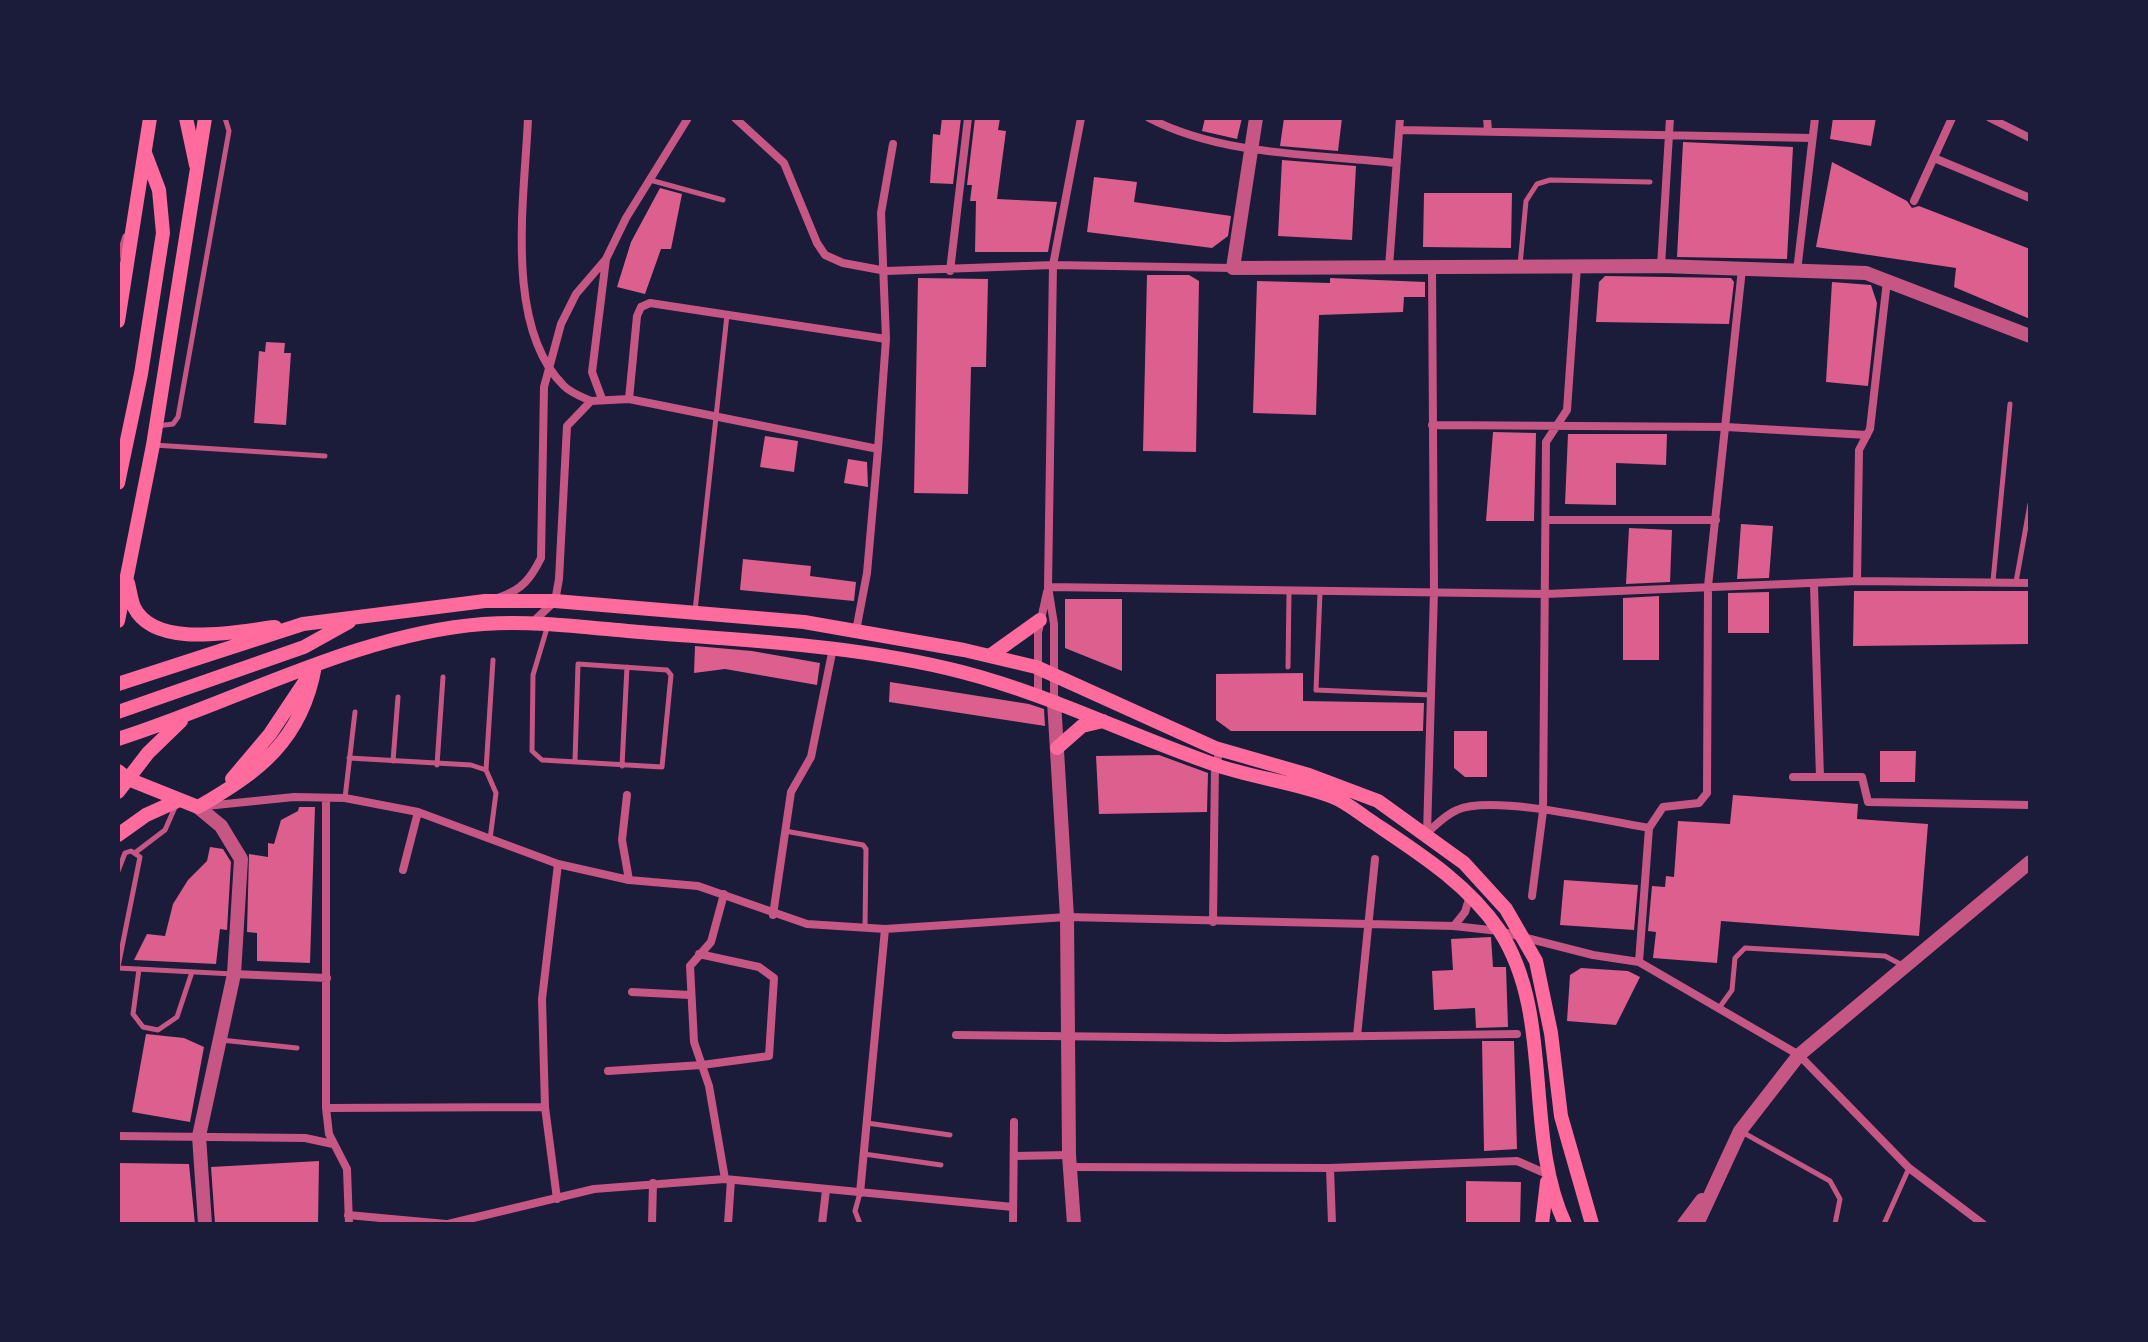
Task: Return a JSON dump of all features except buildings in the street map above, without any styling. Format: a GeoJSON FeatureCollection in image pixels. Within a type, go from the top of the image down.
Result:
{"type":"FeatureCollection","features":[{"type":"Feature","properties":{"kind":"main road"},"geometry":{"type":"LineString","coordinates":[[118,321],[150,118]]}},
{"type":"Feature","properties":{"kind":"main road"},"geometry":{"type":"LineString","coordinates":[[186,118],[198,177]]}},
{"type":"Feature","properties":{"kind":"main road"},"geometry":{"type":"LineString","coordinates":[[118,621],[153,445],[205,118]]}},
{"type":"Feature","properties":{"kind":"main road"},"geometry":{"type":"LineString","coordinates":[[118,483],[141,374],[163,233],[159,190],[145,153]]}},
{"type":"Feature","properties":{"kind":"main road"},"geometry":{"type":"LineString","coordinates":[[126,578],[135,610],[157,628],[194,636],[485,601],[555,601],[695,612],[804,622],[856,631],[991,655],[1036,667],[1221,749],[1362,793],[1427,833],[1482,882],[1525,937],[1540,974],[1561,1116],[1592,1224]]}},
{"type":"Feature","properties":{"kind":"main road"},"geometry":{"type":"LineString","coordinates":[[118,712],[304,647],[353,619]]}},
{"type":"Feature","properties":{"kind":"main road"},"geometry":{"type":"LineString","coordinates":[[991,655],[1040,620]]}},
{"type":"Feature","properties":{"kind":"main road"},"geometry":{"type":"LineString","coordinates":[[118,684],[303,624]]}},
{"type":"Feature","properties":{"kind":"main road"},"geometry":{"type":"LineString","coordinates":[[118,739],[185,718],[370,645],[482,624],[548,625],[834,647],[962,672],[1054,701],[1215,765],[1336,798],[1411,848],[1470,896],[1499,931],[1520,979],[1532,1035],[1547,1174],[1542,1224]]}},
{"type":"Feature","properties":{"kind":"main road"},"geometry":{"type":"LineString","coordinates":[[123,775],[177,801],[198,807],[244,768],[315,666]]}},
{"type":"Feature","properties":{"kind":"main road"},"geometry":{"type":"LineString","coordinates":[[118,792],[123,775],[185,718]]}},
{"type":"Feature","properties":{"kind":"main road"},"geometry":{"type":"LineString","coordinates":[[1057,748],[1082,726],[1103,721]]}},
{"type":"Feature","properties":{"kind":"main road"},"geometry":{"type":"LineString","coordinates":[[118,835],[146,815],[177,801]]}},
{"type":"Feature","properties":{"kind":"main road"},"geometry":{"type":"LineString","coordinates":[[1411,848],[1427,833]]}},
{"type":"Feature","properties":{"kind":"main road"},"geometry":{"type":"LineString","coordinates":[[1547,1174],[1565,1224]]}},
{"type":"Feature","properties":{"kind":"street"},"geometry":{"type":"LineString","coordinates":[[528,118],[522,208],[525,282],[535,335],[549,368],[566,388],[591,401]]}},
{"type":"Feature","properties":{"kind":"street"},"geometry":{"type":"LineString","coordinates":[[485,601],[515,592],[532,577],[541,558],[543,412],[549,368],[561,324],[576,294],[606,259],[688,118]]}},
{"type":"Feature","properties":{"kind":"street"},"geometry":{"type":"LineString","coordinates":[[735,118],[784,163],[825,255],[843,263],[886,271],[1053,265],[1233,268],[1432,265],[1661,266],[1866,273],[2030,336]]}},
{"type":"Feature","properties":{"kind":"street"},"geometry":{"type":"LineString","coordinates":[[950,271],[968,118]]}},
{"type":"Feature","properties":{"kind":"street"},"geometry":{"type":"LineString","coordinates":[[1074,1224],[1069,1161],[1067,917],[1054,701],[1054,624],[1048,587],[1053,265],[1081,118]]}},
{"type":"Feature","properties":{"kind":"street"},"geometry":{"type":"LineString","coordinates":[[1149,118],[1187,135],[1251,147],[1395,163]]}},
{"type":"Feature","properties":{"kind":"street"},"geometry":{"type":"LineString","coordinates":[[1233,268],[1256,118]]}},
{"type":"Feature","properties":{"kind":"street"},"geometry":{"type":"LineString","coordinates":[[1389,267],[1400,118]]}},
{"type":"Feature","properties":{"kind":"street"},"geometry":{"type":"LineString","coordinates":[[1487,118],[1488,131]]}},
{"type":"Feature","properties":{"kind":"street"},"geometry":{"type":"LineString","coordinates":[[1661,266],[1670,118]]}},
{"type":"Feature","properties":{"kind":"street"},"geometry":{"type":"LineString","coordinates":[[1797,271],[1815,118]]}},
{"type":"Feature","properties":{"kind":"street"},"geometry":{"type":"LineString","coordinates":[[1914,201],[1949,118]]}},
{"type":"Feature","properties":{"kind":"street"},"geometry":{"type":"LineString","coordinates":[[1990,118],[2030,138]]}},
{"type":"Feature","properties":{"kind":"street"},"geometry":{"type":"LineString","coordinates":[[1400,130],[1812,138]]}},
{"type":"Feature","properties":{"kind":"street"},"geometry":{"type":"LineString","coordinates":[[856,631],[867,573],[878,449],[886,339],[886,271],[881,213],[893,144]]}},
{"type":"Feature","properties":{"kind":"street"},"geometry":{"type":"LineString","coordinates":[[1934,158],[2030,198]]}},
{"type":"Feature","properties":{"kind":"street"},"geometry":{"type":"LineString","coordinates":[[602,399],[592,372],[606,259]]}},
{"type":"Feature","properties":{"kind":"street"},"geometry":{"type":"LineString","coordinates":[[1427,833],[1434,591],[1432,265]]}},
{"type":"Feature","properties":{"kind":"street"},"geometry":{"type":"LineString","coordinates":[[1532,896],[1543,811],[1546,442],[1567,410],[1577,266]]}},
{"type":"Feature","properties":{"kind":"street"},"geometry":{"type":"LineString","coordinates":[[1639,962],[1649,828],[1663,807],[1699,803],[1707,793],[1708,586],[1742,269]]}},
{"type":"Feature","properties":{"kind":"street"},"geometry":{"type":"LineString","coordinates":[[1857,581],[1859,450],[1867,435],[1887,281]]}},
{"type":"Feature","properties":{"kind":"street"},"geometry":{"type":"LineString","coordinates":[[629,399],[637,316],[641,307],[650,303],[727,312],[886,339]]}},
{"type":"Feature","properties":{"kind":"street"},"geometry":{"type":"LineString","coordinates":[[516,624],[540,618],[555,601],[564,442],[567,426],[591,401],[629,399],[878,449]]}},
{"type":"Feature","properties":{"kind":"street"},"geometry":{"type":"LineString","coordinates":[[1432,425],[1726,427],[1867,435]]}},
{"type":"Feature","properties":{"kind":"street"},"geometry":{"type":"LineString","coordinates":[[1546,520],[1716,520]]}},
{"type":"Feature","properties":{"kind":"street"},"geometry":{"type":"LineString","coordinates":[[1048,587],[1289,593],[1434,591],[1546,594],[1708,586],[1814,586],[1857,581],[2030,583]]}},
{"type":"Feature","properties":{"kind":"street"},"geometry":{"type":"LineString","coordinates":[[1814,586],[1820,777]]}},
{"type":"Feature","properties":{"kind":"street"},"geometry":{"type":"LineString","coordinates":[[1038,696],[1036,667],[1040,620],[1048,587]]}},
{"type":"Feature","properties":{"kind":"street"},"geometry":{"type":"LineString","coordinates":[[773,915],[791,792],[811,757],[834,647]]}},
{"type":"Feature","properties":{"kind":"street"},"geometry":{"type":"LineString","coordinates":[[1213,922],[1215,765],[1221,749]]}},
{"type":"Feature","properties":{"kind":"street"},"geometry":{"type":"LineString","coordinates":[[1793,777],[1862,777],[1869,802],[2030,805]]}},
{"type":"Feature","properties":{"kind":"street"},"geometry":{"type":"LineString","coordinates":[[627,795],[622,840],[629,880]]}},
{"type":"Feature","properties":{"kind":"street"},"geometry":{"type":"LineString","coordinates":[[198,807],[294,797],[345,798],[418,812],[558,864],[629,880],[678,882],[724,894],[773,915],[807,924],[885,929],[1067,917],[1454,926],[1499,931],[1593,955],[1639,962],[1799,1055],[1909,1168],[1983,1224]]}},
{"type":"Feature","properties":{"kind":"street"},"geometry":{"type":"LineString","coordinates":[[326,799],[326,1108],[333,1144],[347,1169],[348,1219],[447,1224],[594,1189],[728,1179],[1013,1207]]}},
{"type":"Feature","properties":{"kind":"street"},"geometry":{"type":"LineString","coordinates":[[198,807],[221,826],[241,859],[234,974],[199,1136],[205,1224]]}},
{"type":"Feature","properties":{"kind":"street"},"geometry":{"type":"LineString","coordinates":[[1427,833],[1448,815],[1467,807],[1543,811],[1649,828]]}},
{"type":"Feature","properties":{"kind":"street"},"geometry":{"type":"LineString","coordinates":[[403,870],[418,812]]}},
{"type":"Feature","properties":{"kind":"street"},"geometry":{"type":"LineString","coordinates":[[1357,1036],[1375,859]]}},
{"type":"Feature","properties":{"kind":"street"},"geometry":{"type":"LineString","coordinates":[[1697,1224],[1740,1131],[1799,1055],[2030,862]]}},
{"type":"Feature","properties":{"kind":"street"},"geometry":{"type":"LineString","coordinates":[[557,1199],[545,1107],[542,999],[558,864]]}},
{"type":"Feature","properties":{"kind":"street"},"geometry":{"type":"LineString","coordinates":[[724,894],[711,942],[690,966],[690,995],[694,1042],[728,1179],[728,1224]]}},
{"type":"Feature","properties":{"kind":"street"},"geometry":{"type":"LineString","coordinates":[[1454,926],[1465,912],[1470,896]]}},
{"type":"Feature","properties":{"kind":"street"},"geometry":{"type":"LineString","coordinates":[[860,1193],[885,929]]}},
{"type":"Feature","properties":{"kind":"street"},"geometry":{"type":"LineString","coordinates":[[608,1071],[702,1065],[769,1056],[774,978],[759,967],[699,954]]}},
{"type":"Feature","properties":{"kind":"street"},"geometry":{"type":"LineString","coordinates":[[234,974],[327,978]]}},
{"type":"Feature","properties":{"kind":"street"},"geometry":{"type":"LineString","coordinates":[[632,992],[690,995]]}},
{"type":"Feature","properties":{"kind":"street"},"geometry":{"type":"LineString","coordinates":[[956,1035],[1225,1038],[1517,1034]]}},
{"type":"Feature","properties":{"kind":"street"},"geometry":{"type":"LineString","coordinates":[[326,1108],[545,1107]]}},
{"type":"Feature","properties":{"kind":"street"},"geometry":{"type":"LineString","coordinates":[[1013,1224],[1014,1122]]}},
{"type":"Feature","properties":{"kind":"street"},"geometry":{"type":"LineString","coordinates":[[118,1136],[305,1138],[333,1144]]}},
{"type":"Feature","properties":{"kind":"street"},"geometry":{"type":"LineString","coordinates":[[1014,1156],[1069,1161],[1330,1168],[1517,1161],[1547,1174]]}},
{"type":"Feature","properties":{"kind":"street"},"geometry":{"type":"LineString","coordinates":[[1330,1168],[1332,1224]]}},
{"type":"Feature","properties":{"kind":"street"},"geometry":{"type":"LineString","coordinates":[[652,1224],[653,1183]]}},
{"type":"Feature","properties":{"kind":"street"},"geometry":{"type":"LineString","coordinates":[[822,1224],[826,1190]]}},
{"type":"Feature","properties":{"kind":"street"},"geometry":{"type":"LineString","coordinates":[[1684,1224],[1710,1191]]}},
{"type":"Feature","properties":{"kind":"lane"},"geometry":{"type":"LineString","coordinates":[[156,426],[173,424],[178,417],[229,131],[225,118]]}},
{"type":"Feature","properties":{"kind":"lane"},"geometry":{"type":"LineString","coordinates":[[650,180],[723,200]]}},
{"type":"Feature","properties":{"kind":"lane"},"geometry":{"type":"LineString","coordinates":[[1519,266],[1526,201],[1537,184],[1550,180],[1650,182]]}},
{"type":"Feature","properties":{"kind":"lane"},"geometry":{"type":"LineString","coordinates":[[118,258],[138,201]]}},
{"type":"Feature","properties":{"kind":"lane"},"geometry":{"type":"LineString","coordinates":[[695,612],[727,312]]}},
{"type":"Feature","properties":{"kind":"lane"},"geometry":{"type":"LineString","coordinates":[[1993,581],[2010,404]]}},
{"type":"Feature","properties":{"kind":"lane"},"geometry":{"type":"LineString","coordinates":[[153,445],[325,456]]}},
{"type":"Feature","properties":{"kind":"lane"},"geometry":{"type":"LineString","coordinates":[[2016,582],[2030,504]]}},
{"type":"Feature","properties":{"kind":"lane"},"geometry":{"type":"LineString","coordinates":[[1288,667],[1289,593]]}},
{"type":"Feature","properties":{"kind":"lane"},"geometry":{"type":"LineString","coordinates":[[1320,593],[1316,690],[1431,695]]}},
{"type":"Feature","properties":{"kind":"lane"},"geometry":{"type":"LineString","coordinates":[[548,625],[533,675],[532,751],[542,760],[662,767],[671,675],[667,670],[578,664],[575,761]]}},
{"type":"Feature","properties":{"kind":"lane"},"geometry":{"type":"LineString","coordinates":[[490,839],[496,793],[486,770],[493,660]]}},
{"type":"Feature","properties":{"kind":"lane"},"geometry":{"type":"LineString","coordinates":[[622,766],[627,667]]}},
{"type":"Feature","properties":{"kind":"lane"},"geometry":{"type":"LineString","coordinates":[[437,765],[443,677]]}},
{"type":"Feature","properties":{"kind":"lane"},"geometry":{"type":"LineString","coordinates":[[393,761],[398,697]]}},
{"type":"Feature","properties":{"kind":"lane"},"geometry":{"type":"LineString","coordinates":[[345,798],[355,712]]}},
{"type":"Feature","properties":{"kind":"lane"},"geometry":{"type":"LineString","coordinates":[[349,758],[471,765],[486,770]]}},
{"type":"Feature","properties":{"kind":"lane"},"geometry":{"type":"LineString","coordinates":[[118,871],[125,853],[136,852],[165,830],[177,801]]}},
{"type":"Feature","properties":{"kind":"lane"},"geometry":{"type":"LineString","coordinates":[[785,831],[863,845],[866,849],[865,929]]}},
{"type":"Feature","properties":{"kind":"lane"},"geometry":{"type":"LineString","coordinates":[[136,852],[140,857],[140,869],[118,967],[234,974]]}},
{"type":"Feature","properties":{"kind":"lane"},"geometry":{"type":"LineString","coordinates":[[1719,1008],[1732,990],[1735,958],[1745,948],[1885,956],[1905,967]]}},
{"type":"Feature","properties":{"kind":"lane"},"geometry":{"type":"LineString","coordinates":[[139,969],[133,1014],[150,1030],[166,1028],[177,1017],[192,972]]}},
{"type":"Feature","properties":{"kind":"lane"},"geometry":{"type":"LineString","coordinates":[[220,1040],[297,1048]]}},
{"type":"Feature","properties":{"kind":"lane"},"geometry":{"type":"LineString","coordinates":[[867,1123],[950,1135]]}},
{"type":"Feature","properties":{"kind":"lane"},"geometry":{"type":"LineString","coordinates":[[1740,1131],[1830,1181],[1840,1199],[1835,1224]]}},
{"type":"Feature","properties":{"kind":"lane"},"geometry":{"type":"LineString","coordinates":[[864,1154],[941,1165]]}},
{"type":"Feature","properties":{"kind":"lane"},"geometry":{"type":"LineString","coordinates":[[1884,1224],[1909,1168]]}},
{"type":"Feature","properties":{"kind":"lane"},"geometry":{"type":"LineString","coordinates":[[860,1193],[855,1211],[860,1224]]}}]}
